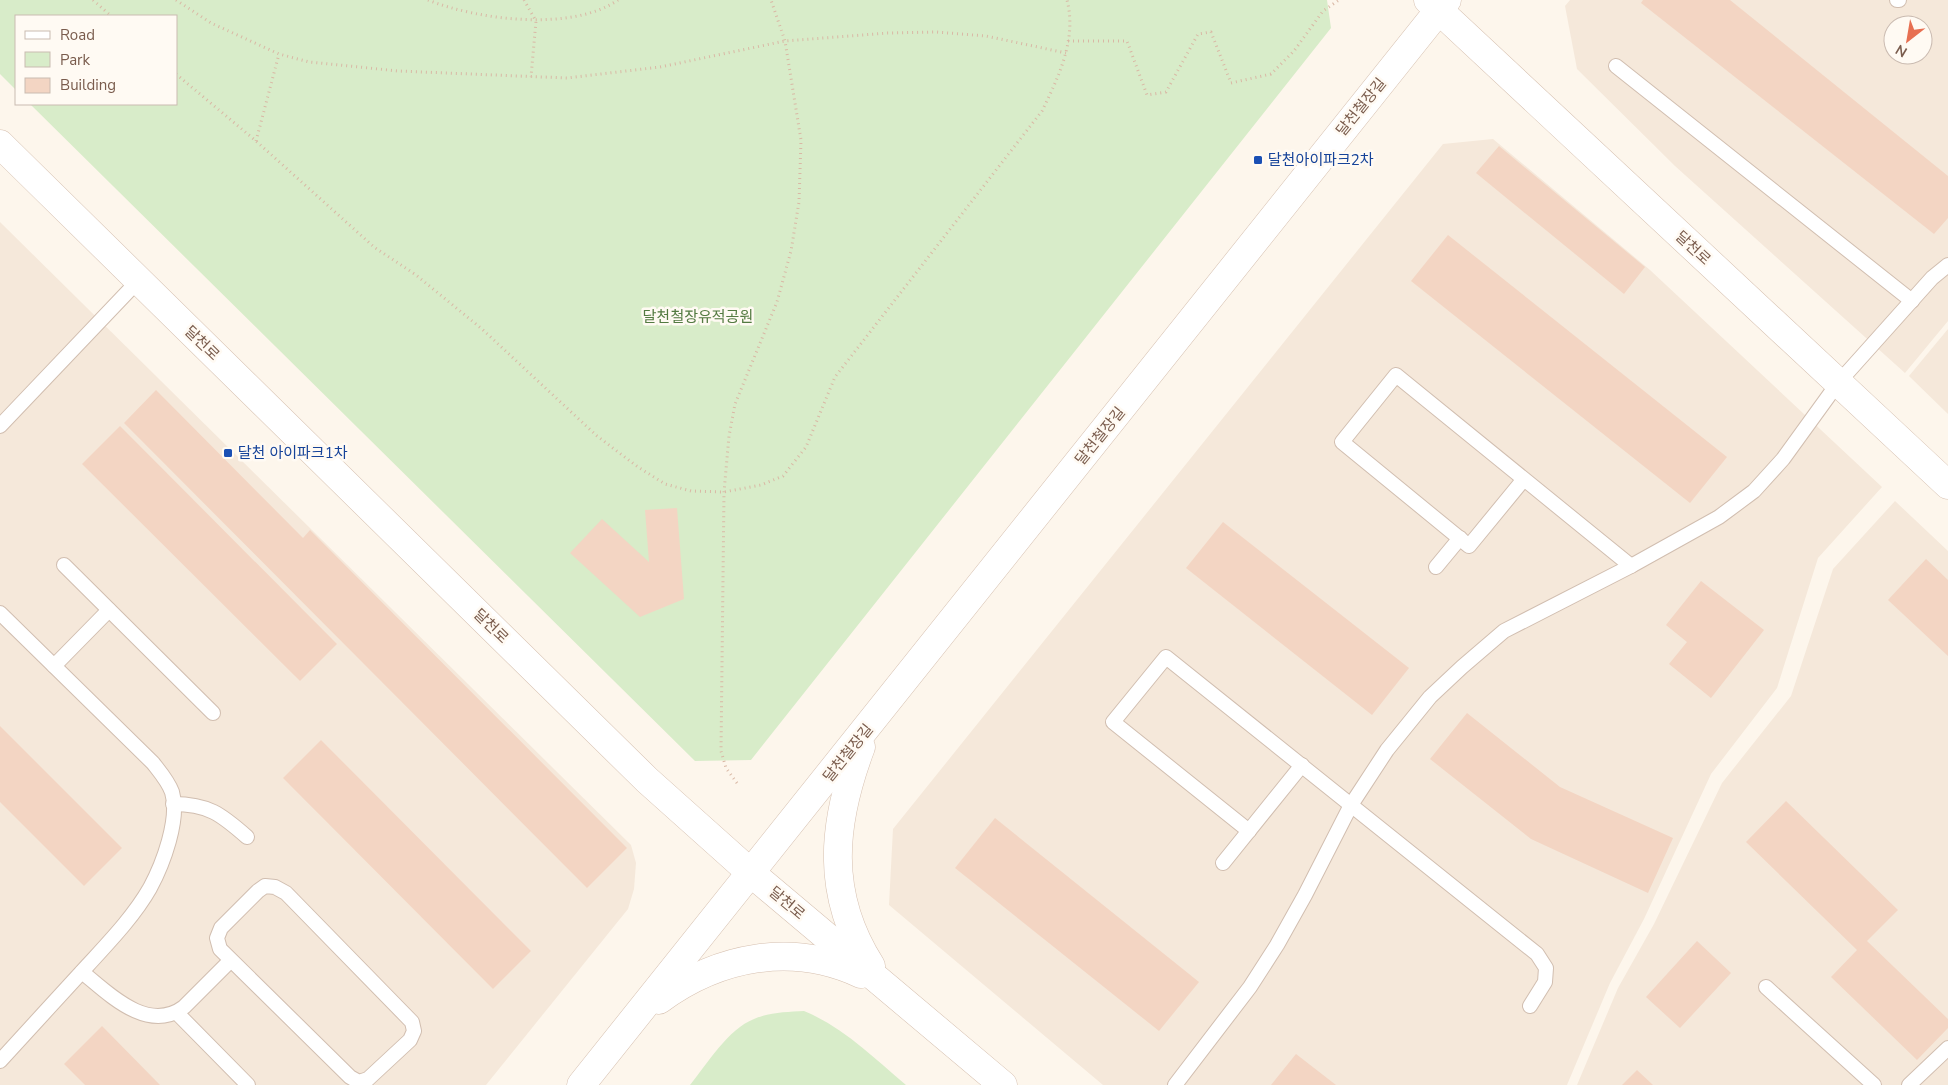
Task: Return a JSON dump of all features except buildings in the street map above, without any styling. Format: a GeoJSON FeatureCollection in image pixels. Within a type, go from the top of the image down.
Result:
{"type":"FeatureCollection","features":[{"type":"Feature","properties":{"kind":"street","name":"달천로"},"geometry":{"type":"LineString","coordinates":[[1438,3],[1948,485]]}},
{"type":"Feature","properties":{"kind":"street","name":"달천철장길"},"geometry":{"type":"LineString","coordinates":[[633,1020],[876,717],[1438,3]]}},
{"type":"Feature","properties":{"kind":"street","name":"달천로"},"geometry":{"type":"LineString","coordinates":[[0,144],[647,780],[751,873],[1003,1085]]}},
{"type":"Feature","properties":{"kind":"street"},"geometry":{"type":"LineString","coordinates":[[876,717],[860,748],[851,777],[842,812],[837,862],[840,894],[849,924],[861,950],[881,982]]}},
{"type":"Feature","properties":{"kind":"street"},"geometry":{"type":"LineString","coordinates":[[581,1085],[633,1020],[677,987],[705,972],[729,964],[754,959],[815,958],[881,982]]}},
{"type":"Feature","properties":{"kind":"lane"},"geometry":{"type":"LineString","coordinates":[[1616,66],[1912,301]]}},
{"type":"Feature","properties":{"kind":"lane"},"geometry":{"type":"LineString","coordinates":[[1175,1085],[1250,986],[1277,945],[1306,894],[1351,805],[1387,750],[1430,697],[1504,631],[1631,566],[1719,517],[1754,491],[1783,459],[1838,383],[1932,278],[1948,265]]}},
{"type":"Feature","properties":{"kind":"lane"},"geometry":{"type":"LineString","coordinates":[[0,426],[138,281]]}},
{"type":"Feature","properties":{"kind":"lane"},"geometry":{"type":"LineString","coordinates":[[1524,479],[1469,546],[1342,442],[1396,375],[1524,479],[1631,566]]}},
{"type":"Feature","properties":{"kind":"lane"},"geometry":{"type":"LineString","coordinates":[[1436,567],[1460,538]]}},
{"type":"Feature","properties":{"kind":"lane"},"geometry":{"type":"LineString","coordinates":[[64,565],[213,713]]}},
{"type":"Feature","properties":{"kind":"lane"},"geometry":{"type":"LineString","coordinates":[[54,666],[109,610]]}},
{"type":"Feature","properties":{"kind":"lane"},"geometry":{"type":"LineString","coordinates":[[0,613],[154,763],[172,792],[173,804],[168,841],[150,888],[118,932],[0,1061]]}},
{"type":"Feature","properties":{"kind":"lane"},"geometry":{"type":"LineString","coordinates":[[1249,831],[1114,722],[1166,657],[1536,954],[1546,968],[1545,982],[1530,1006]]}},
{"type":"Feature","properties":{"kind":"lane"},"geometry":{"type":"LineString","coordinates":[[1223,863],[1302,765]]}},
{"type":"Feature","properties":{"kind":"lane"},"geometry":{"type":"LineString","coordinates":[[173,804],[193,804],[212,810],[247,837]]}},
{"type":"Feature","properties":{"kind":"lane"},"geometry":{"type":"LineString","coordinates":[[265,886],[276,887],[286,893],[412,1022],[414,1031],[410,1040],[368,1079],[359,1082],[350,1078],[230,961],[220,949],[218,938],[221,928],[258,890],[265,886]]}},
{"type":"Feature","properties":{"kind":"lane"},"geometry":{"type":"LineString","coordinates":[[82,972],[111,996],[138,1012],[153,1016],[166,1016],[177,1013],[230,961]]}},
{"type":"Feature","properties":{"kind":"lane"},"geometry":{"type":"LineString","coordinates":[[1766,987],[1874,1085]]}},
{"type":"Feature","properties":{"kind":"lane"},"geometry":{"type":"LineString","coordinates":[[177,1013],[248,1085]]}},
{"type":"Feature","properties":{"kind":"lane"},"geometry":{"type":"LineString","coordinates":[[1909,1085],[1948,1048]]}},
{"type":"Feature","properties":{"kind":"path"},"geometry":{"type":"LineString","coordinates":[[93,0],[110,15]]}},
{"type":"Feature","properties":{"kind":"path"},"geometry":{"type":"LineString","coordinates":[[176,0],[211,23],[279,54],[309,62],[380,69],[566,78],[660,68],[785,41],[888,33],[936,32],[986,36],[1066,53]]}},
{"type":"Feature","properties":{"kind":"path"},"geometry":{"type":"LineString","coordinates":[[428,0],[489,16],[536,21],[577,16],[610,5],[618,0]]}},
{"type":"Feature","properties":{"kind":"path"},"geometry":{"type":"LineString","coordinates":[[524,0],[536,21],[531,77]]}},
{"type":"Feature","properties":{"kind":"path"},"geometry":{"type":"LineString","coordinates":[[737,783],[726,768],[720,751],[724,492],[735,404],[777,302],[791,251],[799,202],[801,140],[785,41],[771,0]]}},
{"type":"Feature","properties":{"kind":"path"},"geometry":{"type":"LineString","coordinates":[[178,76],[256,141],[374,247],[416,275],[482,329],[598,436],[638,467],[665,484],[691,491],[724,492],[761,485],[782,476],[806,447],[835,377],[1042,111],[1066,53],[1071,16],[1068,0]]}},
{"type":"Feature","properties":{"kind":"path"},"geometry":{"type":"LineString","coordinates":[[1068,41],[1127,41],[1147,95],[1166,92],[1198,34],[1211,32],[1231,83],[1271,74],[1294,51],[1323,11],[1339,0]]}},
{"type":"Feature","properties":{"kind":"path"},"geometry":{"type":"LineString","coordinates":[[256,141],[279,54]]}},
{"type":"Feature","properties":{"kind":"shaded area"},"geometry":{"type":"Polygon","coordinates":[[[1570,0],[1948,0],[1948,321],[1905,373],[1675,166],[1577,69],[1565,6],[1570,0]]]}},
{"type":"Feature","properties":{"kind":"shaded area"},"geometry":{"type":"Polygon","coordinates":[[[1493,139],[1650,270],[1882,487],[1818,558],[1777,688],[1711,774],[1644,919],[1610,983],[1567,1085],[1103,1085],[889,905],[893,829],[1443,144],[1493,139]]]}},
{"type":"Feature","properties":{"kind":"shaded area"},"geometry":{"type":"Polygon","coordinates":[[[0,222],[631,845],[636,863],[634,889],[628,909],[486,1085],[0,1085],[0,222]]]}},
{"type":"Feature","properties":{"kind":"shaded area"},"geometry":{"type":"Polygon","coordinates":[[[1948,329],[1948,414],[1909,376],[1948,329]]]}},
{"type":"Feature","properties":{"kind":"shaded area"},"geometry":{"type":"Polygon","coordinates":[[[1895,501],[1948,551],[1948,1085],[1577,1085],[1618,988],[1654,924],[1722,783],[1791,696],[1833,569],[1895,501]]]}},
{"type":"Feature","properties":{"kind":"green space","name":"달천철장유적공원"},"geometry":{"type":"Polygon","coordinates":[[[0,0],[1327,0],[1331,28],[751,760],[695,761],[31,105],[178,105],[178,15],[15,15],[15,89],[0,74],[0,0]]]}},
{"type":"Feature","properties":{"kind":"green space"},"geometry":{"type":"Polygon","coordinates":[[[804,1011],[845,1034],[906,1085],[690,1085],[727,1038],[745,1024],[766,1015],[804,1011]]]}},
{"type":"Feature","properties":{"kind":"place","name":"달천아이파크2차"},"geometry":{"type":"Point","coordinates":[1258,160]}},
{"type":"Feature","properties":{"kind":"place","name":"달천 아이파크1차"},"geometry":{"type":"Point","coordinates":[228,453]}}]}
